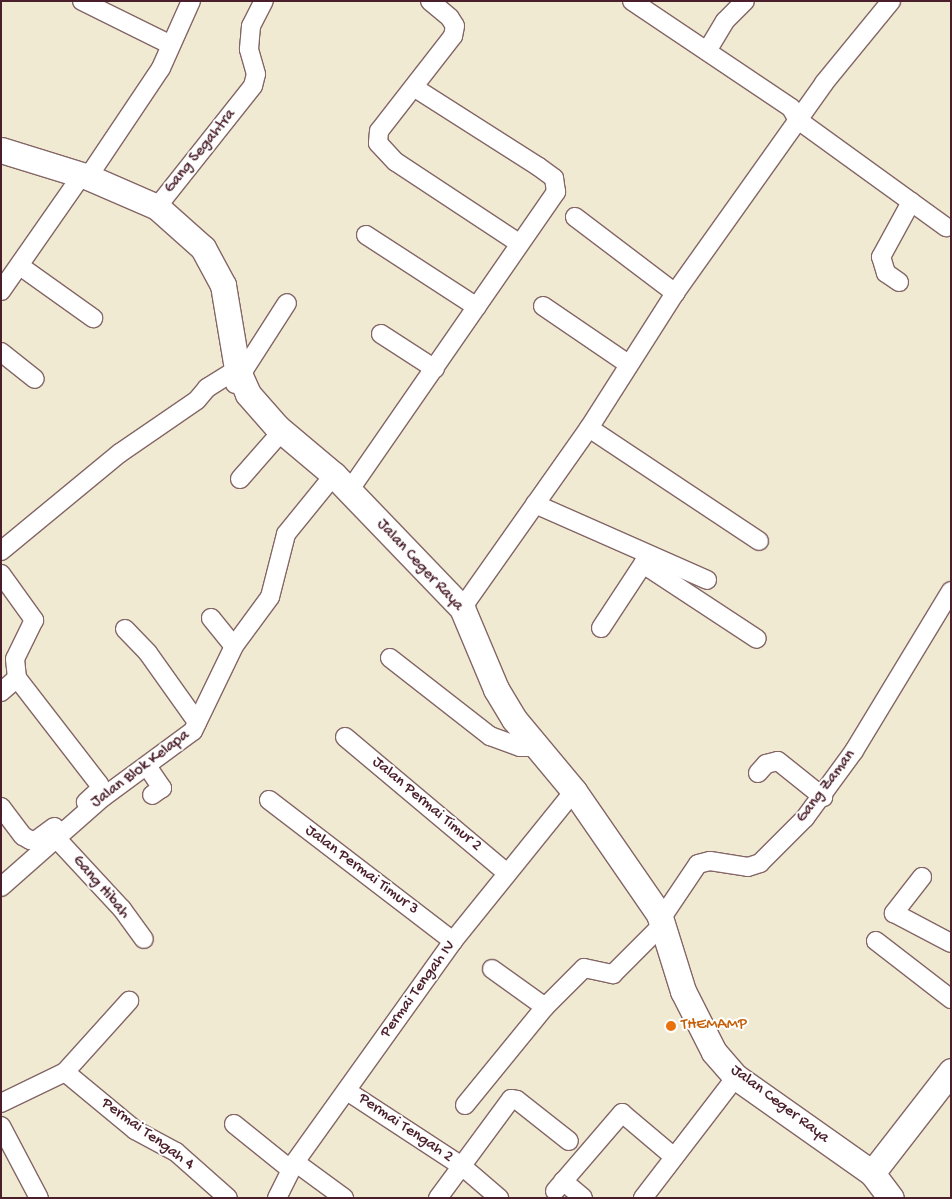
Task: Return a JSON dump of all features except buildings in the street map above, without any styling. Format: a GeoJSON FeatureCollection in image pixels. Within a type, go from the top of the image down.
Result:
{"type":"FeatureCollection","features":[{"type":"Feature","properties":{"kind":"main road","name":"Jalan Ceger Raya"},"geometry":{"type":"LineString","coordinates":[[1,150],[85,176],[157,207],[203,248],[223,285],[242,373],[260,410],[342,483],[462,608],[496,689],[514,719],[574,791],[659,915],[683,991],[698,1027],[714,1052],[736,1077],[876,1188]]}},
{"type":"Feature","properties":{"kind":"main road"},"geometry":{"type":"LineString","coordinates":[[876,1188],[951,1071]]}},
{"type":"Feature","properties":{"kind":"street"},"geometry":{"type":"LineString","coordinates":[[82,1],[171,45]]}},
{"type":"Feature","properties":{"kind":"street"},"geometry":{"type":"LineString","coordinates":[[1,291],[161,68],[191,1]]}},
{"type":"Feature","properties":{"kind":"street","name":"Gang Segahtra"},"geometry":{"type":"LineString","coordinates":[[157,207],[256,80],[249,48],[250,26],[264,1]]}},
{"type":"Feature","properties":{"kind":"street"},"geometry":{"type":"LineString","coordinates":[[430,1],[450,18],[455,26],[454,36],[415,88],[379,131],[378,143],[384,152],[519,243]]}},
{"type":"Feature","properties":{"kind":"street"},"geometry":{"type":"LineString","coordinates":[[632,1],[791,108],[798,120],[946,227]]}},
{"type":"Feature","properties":{"kind":"street"},"geometry":{"type":"LineString","coordinates":[[707,51],[725,21],[745,1]]}},
{"type":"Feature","properties":{"kind":"street"},"geometry":{"type":"LineString","coordinates":[[462,608],[589,428],[675,293],[824,83],[891,1]]}},
{"type":"Feature","properties":{"kind":"street","name":"Jalan Blok Kelapa"},"geometry":{"type":"LineString","coordinates":[[1,887],[102,798],[187,738],[197,722],[234,646],[270,597],[286,534],[342,483],[435,369],[519,243],[556,192],[554,178],[415,88]]}},
{"type":"Feature","properties":{"kind":"street"},"geometry":{"type":"LineString","coordinates":[[899,282],[886,273],[881,257],[912,202]]}},
{"type":"Feature","properties":{"kind":"street"},"geometry":{"type":"LineString","coordinates":[[575,217],[675,293]]}},
{"type":"Feature","properties":{"kind":"street"},"geometry":{"type":"LineString","coordinates":[[366,235],[477,307]]}},
{"type":"Feature","properties":{"kind":"street"},"geometry":{"type":"LineString","coordinates":[[20,266],[93,318]]}},
{"type":"Feature","properties":{"kind":"street"},"geometry":{"type":"LineString","coordinates":[[1,551],[120,453],[197,400],[207,388],[242,373],[287,303]]}},
{"type":"Feature","properties":{"kind":"street"},"geometry":{"type":"LineString","coordinates":[[543,306],[628,364]]}},
{"type":"Feature","properties":{"kind":"street"},"geometry":{"type":"LineString","coordinates":[[381,334],[435,369]]}},
{"type":"Feature","properties":{"kind":"street"},"geometry":{"type":"LineString","coordinates":[[1,352],[35,379]]}},
{"type":"Feature","properties":{"kind":"street"},"geometry":{"type":"LineString","coordinates":[[589,428],[760,541]]}},
{"type":"Feature","properties":{"kind":"street"},"geometry":{"type":"LineString","coordinates":[[240,479],[282,431]]}},
{"type":"Feature","properties":{"kind":"street"},"geometry":{"type":"LineString","coordinates":[[535,504],[646,560],[707,580]]}},
{"type":"Feature","properties":{"kind":"street"},"geometry":{"type":"LineString","coordinates":[[601,628],[646,560]]}},
{"type":"Feature","properties":{"kind":"street"},"geometry":{"type":"LineString","coordinates":[[646,560],[756,639]]}},
{"type":"Feature","properties":{"kind":"street"},"geometry":{"type":"LineString","coordinates":[[1,574],[34,620],[15,659],[17,678],[99,784],[94,795],[35,841],[22,836],[1,807]]}},
{"type":"Feature","properties":{"kind":"street","name":"Gang Zaman"},"geometry":{"type":"LineString","coordinates":[[465,1105],[545,1007],[584,968],[614,974],[698,864],[710,860],[748,866],[760,863],[823,797],[951,591]]}},
{"type":"Feature","properties":{"kind":"street"},"geometry":{"type":"LineString","coordinates":[[211,618],[234,646]]}},
{"type":"Feature","properties":{"kind":"street"},"geometry":{"type":"LineString","coordinates":[[125,629],[148,653],[197,722]]}},
{"type":"Feature","properties":{"kind":"street"},"geometry":{"type":"LineString","coordinates":[[390,658],[490,736],[520,747],[537,746]]}},
{"type":"Feature","properties":{"kind":"street"},"geometry":{"type":"LineString","coordinates":[[1,692],[17,678]]}},
{"type":"Feature","properties":{"kind":"street","name":"Jalan Permai Timur 2"},"geometry":{"type":"LineString","coordinates":[[345,737],[507,873]]}},
{"type":"Feature","properties":{"kind":"street"},"geometry":{"type":"LineString","coordinates":[[758,773],[766,764],[778,761],[823,797]]}},
{"type":"Feature","properties":{"kind":"street"},"geometry":{"type":"LineString","coordinates":[[147,766],[162,788],[152,795]]}},
{"type":"Feature","properties":{"kind":"street","name":"Permai Tengah IV"},"geometry":{"type":"LineString","coordinates":[[277,1198],[293,1166],[454,941],[574,791]]}},
{"type":"Feature","properties":{"kind":"street","name":"Jalan Permai Timur 3"},"geometry":{"type":"LineString","coordinates":[[269,800],[454,941]]}},
{"type":"Feature","properties":{"kind":"street","name":"Gang Hibah"},"geometry":{"type":"LineString","coordinates":[[56,838],[122,909],[144,939]]}},
{"type":"Feature","properties":{"kind":"street"},"geometry":{"type":"LineString","coordinates":[[922,877],[894,913],[951,943]]}},
{"type":"Feature","properties":{"kind":"street"},"geometry":{"type":"LineString","coordinates":[[876,941],[951,1000]]}},
{"type":"Feature","properties":{"kind":"street"},"geometry":{"type":"LineString","coordinates":[[492,969],[545,1007]]}},
{"type":"Feature","properties":{"kind":"street"},"geometry":{"type":"LineString","coordinates":[[1,1103],[65,1072],[129,1000]]}},
{"type":"Feature","properties":{"kind":"street","name":"Permai Tengah 4"},"geometry":{"type":"LineString","coordinates":[[65,1072],[136,1130],[176,1152],[228,1198]]}},
{"type":"Feature","properties":{"kind":"street"},"geometry":{"type":"LineString","coordinates":[[643,1198],[736,1077]]}},
{"type":"Feature","properties":{"kind":"street","name":"Permai Tengah 2"},"geometry":{"type":"LineString","coordinates":[[347,1091],[442,1153],[499,1198]]}},
{"type":"Feature","properties":{"kind":"street"},"geometry":{"type":"LineString","coordinates":[[438,1198],[511,1099],[517,1100],[570,1141]]}},
{"type":"Feature","properties":{"kind":"street"},"geometry":{"type":"LineString","coordinates":[[583,1198],[559,1186],[622,1113],[674,1158]]}},
{"type":"Feature","properties":{"kind":"street"},"geometry":{"type":"LineString","coordinates":[[234,1124],[293,1166],[344,1198]]}},
{"type":"Feature","properties":{"kind":"street"},"geometry":{"type":"LineString","coordinates":[[1,1126],[39,1198]]}},
{"type":"Feature","properties":{"kind":"place","name":"THEMAMP"},"geometry":{"type":"Point","coordinates":[671,1026]}}]}
